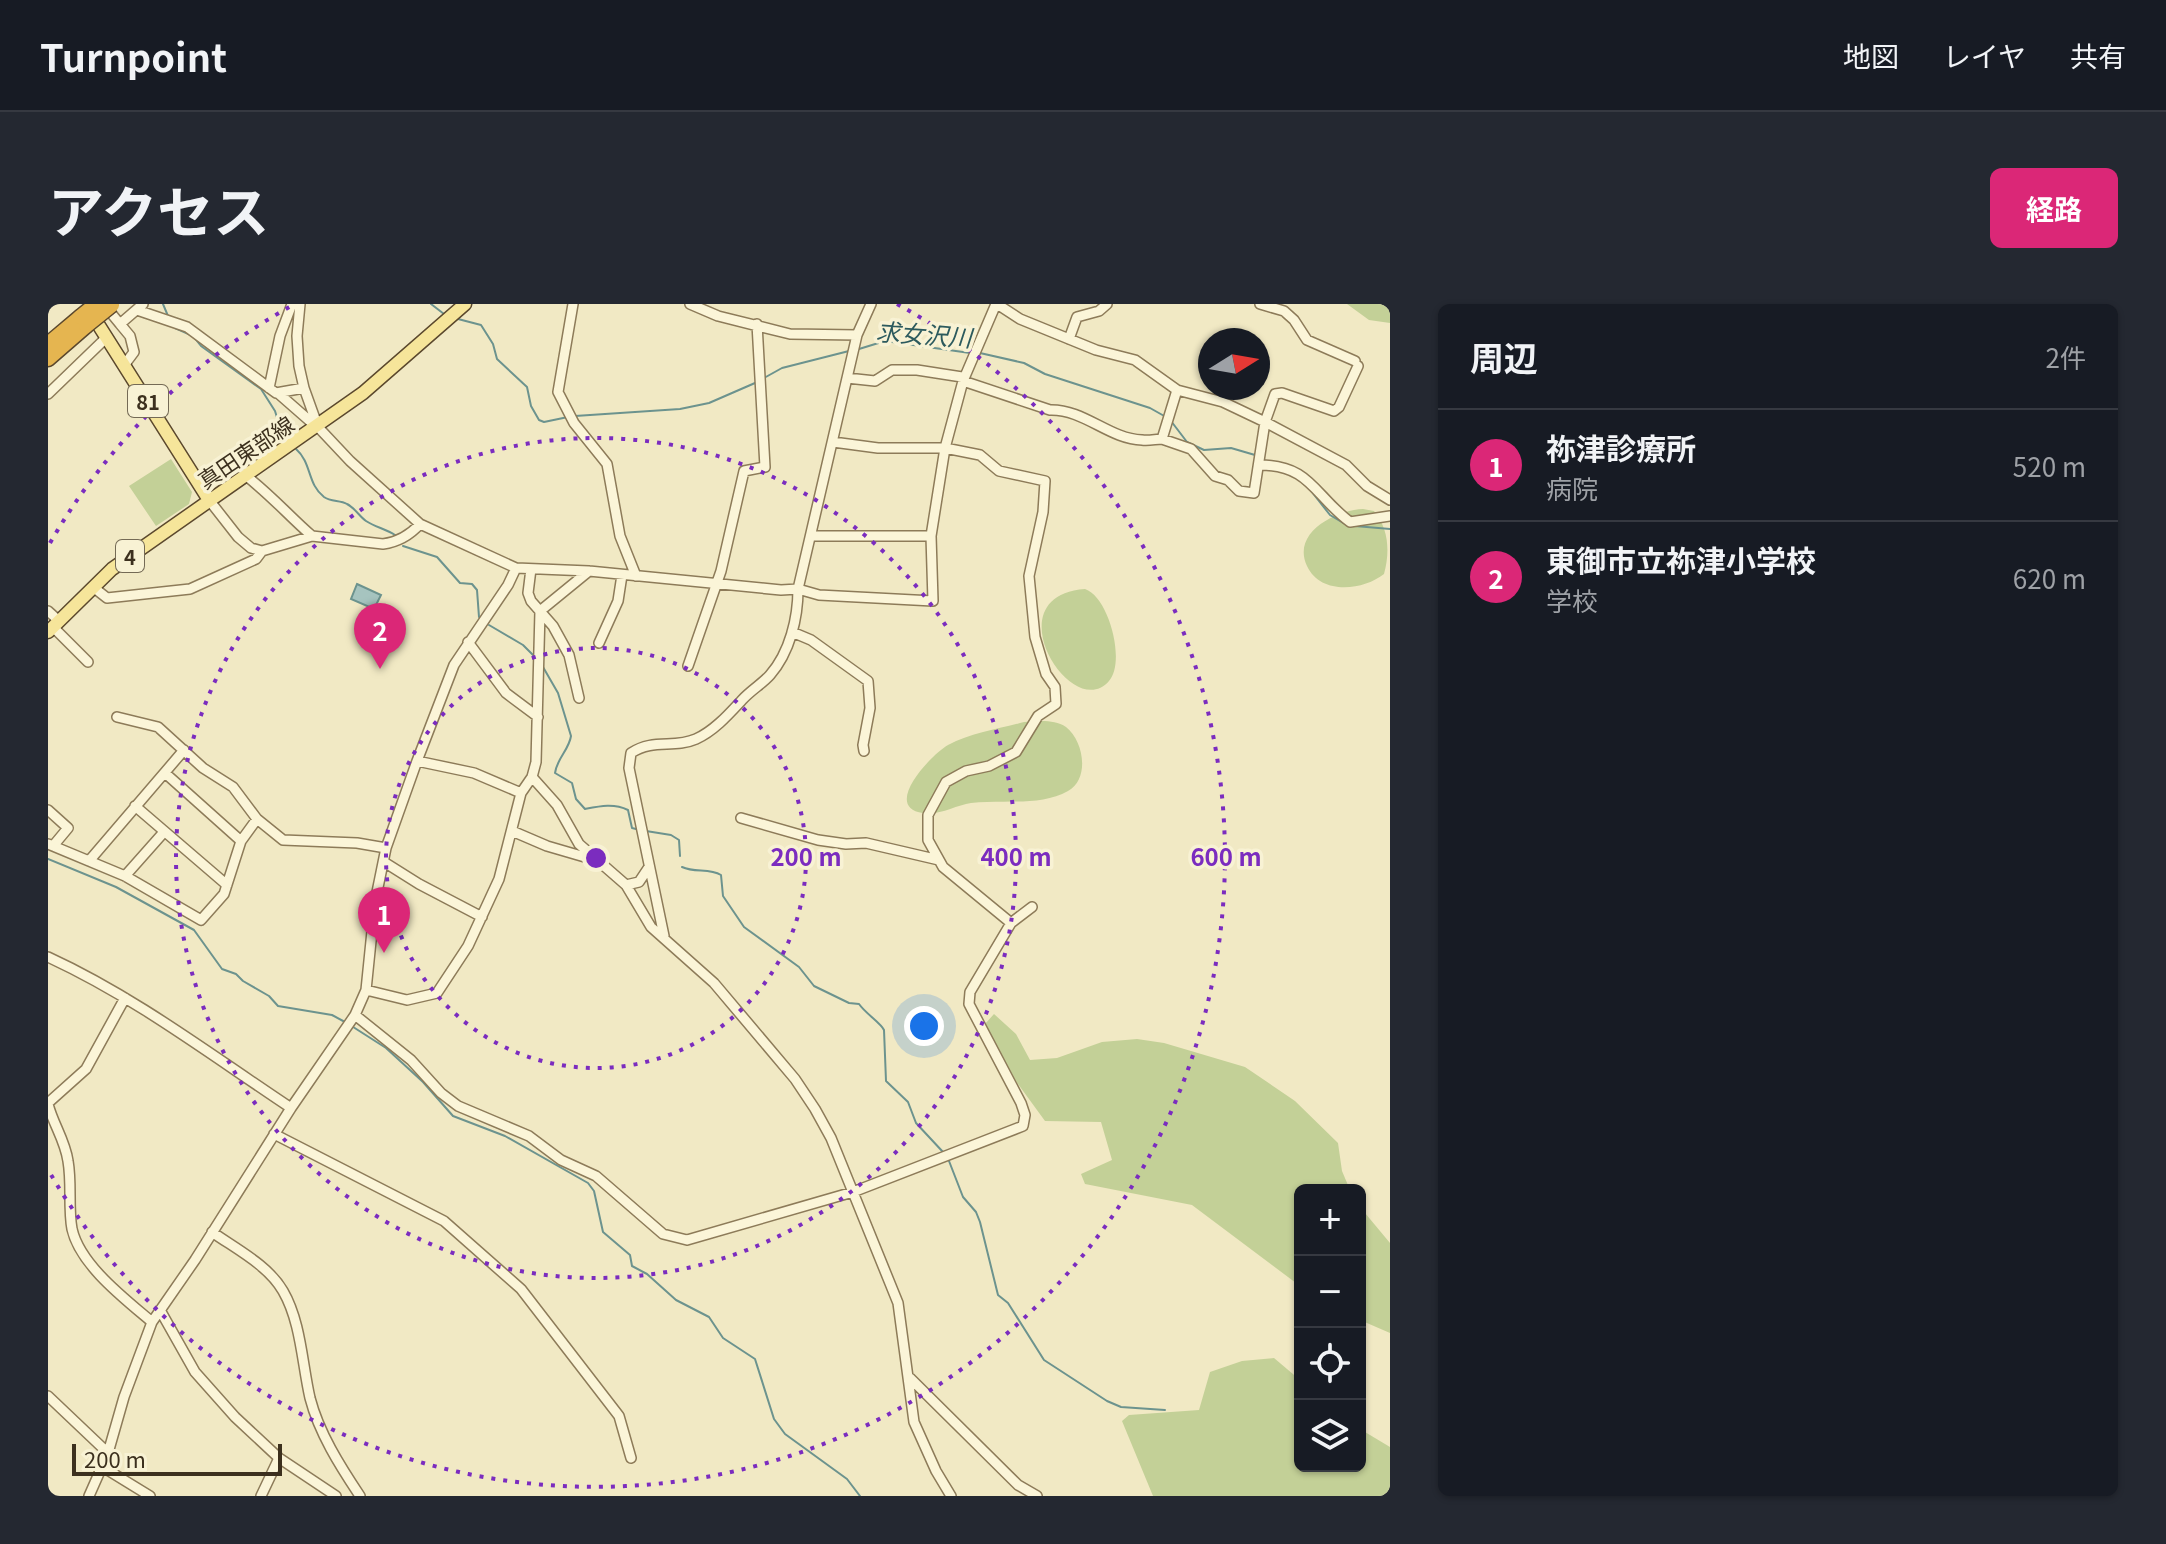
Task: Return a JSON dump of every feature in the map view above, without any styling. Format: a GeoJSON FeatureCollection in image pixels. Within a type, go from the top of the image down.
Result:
{"type":"FeatureCollection","features":[{"type":"Feature","properties":{"kind":"highway"},"geometry":{"type":"LineString","coordinates":[[48,359],[96,304]]}},
{"type":"Feature","properties":{"kind":"highway"},"geometry":{"type":"LineString","coordinates":[[48,344],[84,316],[112,304]]}},
{"type":"Feature","properties":{"kind":"main road","name":"真田東部線"},"geometry":{"type":"LineString","coordinates":[[53,627],[93,587],[151,540],[385,375],[465,304]]}},
{"type":"Feature","properties":{"kind":"main road","name":"81"},"geometry":{"type":"LineString","coordinates":[[84,316],[107,337],[209,500]]}},
{"type":"Feature","properties":{"kind":"street"},"geometry":{"type":"LineString","coordinates":[[104,304],[130,336],[134,352],[125,364]]}},
{"type":"Feature","properties":{"kind":"street"},"geometry":{"type":"LineString","coordinates":[[274,391],[280,336],[292,304]]}},
{"type":"Feature","properties":{"kind":"street"},"geometry":{"type":"LineString","coordinates":[[300,304],[297,352],[314,424]]}},
{"type":"Feature","properties":{"kind":"street"},"geometry":{"type":"LineString","coordinates":[[573,304],[558,392],[574,423],[607,464],[620,536],[636,576]]}},
{"type":"Feature","properties":{"kind":"street"},"geometry":{"type":"LineString","coordinates":[[690,304],[718,316],[790,334],[857,335]]}},
{"type":"Feature","properties":{"kind":"street"},"geometry":{"type":"LineString","coordinates":[[665,938],[629,768],[631,753],[648,744],[686,742],[716,727],[770,675],[786,649],[798,609],[798,589],[857,335],[871,304]]}},
{"type":"Feature","properties":{"kind":"street"},"geometry":{"type":"LineString","coordinates":[[120,324],[140,307],[196,332],[314,424],[420,524],[516,568],[589,571],[781,590],[798,589],[819,595],[933,601],[931,536],[945,448],[963,381],[996,304],[1020,319],[1096,350],[1135,360],[1177,390],[1223,402],[1265,422],[1346,465],[1367,486],[1390,500]]}},
{"type":"Feature","properties":{"kind":"street"},"geometry":{"type":"LineString","coordinates":[[1069,339],[1077,317],[1099,311],[1107,304]]}},
{"type":"Feature","properties":{"kind":"street"},"geometry":{"type":"LineString","coordinates":[[847,378],[871,382],[892,370],[917,370],[962,377],[963,381],[1050,410],[1087,418],[1120,434],[1141,440],[1162,439],[1191,449],[1215,476],[1228,480],[1239,491],[1254,493],[1265,422],[1275,394],[1282,393],[1334,411],[1339,407],[1357,363],[1307,340],[1284,311],[1260,304]]}},
{"type":"Feature","properties":{"kind":"street"},"geometry":{"type":"LineString","coordinates":[[688,666],[717,583],[744,471],[765,467],[757,324]]}},
{"type":"Feature","properties":{"kind":"street"},"geometry":{"type":"LineString","coordinates":[[48,394],[107,337]]}},
{"type":"Feature","properties":{"kind":"street"},"geometry":{"type":"LineString","coordinates":[[274,391],[304,388]]}},
{"type":"Feature","properties":{"kind":"street"},"geometry":{"type":"LineString","coordinates":[[1162,439],[1177,390]]}},
{"type":"Feature","properties":{"kind":"street"},"geometry":{"type":"LineString","coordinates":[[833,442],[878,448],[945,448],[980,455],[999,471],[1045,481],[1043,512],[1029,576],[1035,637],[1042,664],[1055,687],[1057,699],[1053,708],[1038,716],[1016,752],[989,766],[951,778],[939,792],[928,815],[931,848],[943,867],[1011,923]]}},
{"type":"Feature","properties":{"kind":"street"},"geometry":{"type":"LineString","coordinates":[[1260,465],[1280,465],[1299,473],[1350,522],[1390,516]]}},
{"type":"Feature","properties":{"kind":"street"},"geometry":{"type":"LineString","coordinates":[[245,475],[270,494],[287,515],[312,536]]}},
{"type":"Feature","properties":{"kind":"street"},"geometry":{"type":"LineString","coordinates":[[209,500],[238,537],[251,548],[262,551],[312,536],[393,543],[420,524]]}},
{"type":"Feature","properties":{"kind":"street"},"geometry":{"type":"LineString","coordinates":[[812,536],[931,536]]}},
{"type":"Feature","properties":{"kind":"street"},"geometry":{"type":"LineString","coordinates":[[93,587],[107,598],[175,593],[198,586],[256,559],[262,551]]}},
{"type":"Feature","properties":{"kind":"street"},"geometry":{"type":"LineString","coordinates":[[89,1496],[108,1453],[124,1397],[152,1322],[355,1015],[366,990],[375,902],[386,848],[417,761],[454,665],[508,585],[516,568]]}},
{"type":"Feature","properties":{"kind":"street"},"geometry":{"type":"LineString","coordinates":[[531,569],[528,593],[553,626],[569,655],[579,698]]}},
{"type":"Feature","properties":{"kind":"street"},"geometry":{"type":"LineString","coordinates":[[366,990],[407,1000],[437,993],[468,946],[499,879],[521,793],[532,777],[536,762],[540,611],[589,571]]}},
{"type":"Feature","properties":{"kind":"street"},"geometry":{"type":"LineString","coordinates":[[599,643],[618,601],[622,575]]}},
{"type":"Feature","properties":{"kind":"street"},"geometry":{"type":"LineString","coordinates":[[48,611],[53,627],[88,662]]}},
{"type":"Feature","properties":{"kind":"street"},"geometry":{"type":"LineString","coordinates":[[792,632],[811,640],[868,681],[870,708],[864,751]]}},
{"type":"Feature","properties":{"kind":"street"},"geometry":{"type":"LineString","coordinates":[[468,642],[506,693],[538,717]]}},
{"type":"Feature","properties":{"kind":"street"},"geometry":{"type":"LineString","coordinates":[[117,717],[158,727],[203,768],[233,787],[257,819],[283,840],[357,843],[386,848]]}},
{"type":"Feature","properties":{"kind":"street"},"geometry":{"type":"LineString","coordinates":[[89,861],[184,750]]}},
{"type":"Feature","properties":{"kind":"street"},"geometry":{"type":"LineString","coordinates":[[417,761],[474,773],[521,793]]}},
{"type":"Feature","properties":{"kind":"street"},"geometry":{"type":"LineString","coordinates":[[165,773],[241,841]]}},
{"type":"Feature","properties":{"kind":"street"},"geometry":{"type":"LineString","coordinates":[[532,777],[557,805],[579,844],[626,885],[651,927],[714,983],[795,1079],[831,1138],[898,1303],[914,1422],[951,1496]]}},
{"type":"Feature","properties":{"kind":"street"},"geometry":{"type":"LineString","coordinates":[[135,806],[227,885]]}},
{"type":"Feature","properties":{"kind":"street"},"geometry":{"type":"LineString","coordinates":[[48,810],[68,828],[51,845],[125,876],[201,920],[224,894],[241,841],[257,819]]}},
{"type":"Feature","properties":{"kind":"street"},"geometry":{"type":"LineString","coordinates":[[741,818],[818,840],[866,843],[939,860]]}},
{"type":"Feature","properties":{"kind":"street"},"geometry":{"type":"LineString","coordinates":[[512,831],[596,861]]}},
{"type":"Feature","properties":{"kind":"street"},"geometry":{"type":"LineString","coordinates":[[125,876],[164,832]]}},
{"type":"Feature","properties":{"kind":"street"},"geometry":{"type":"LineString","coordinates":[[384,862],[482,917]]}},
{"type":"Feature","properties":{"kind":"street"},"geometry":{"type":"LineString","coordinates":[[626,885],[639,882],[649,867]]}},
{"type":"Feature","properties":{"kind":"street"},"geometry":{"type":"LineString","coordinates":[[355,1015],[411,1060],[441,1093],[458,1106],[529,1136],[561,1160],[596,1176],[663,1234],[687,1240],[853,1192],[1023,1126],[1025,1115],[1021,1103],[969,1004],[970,992],[1011,923],[1032,907]]}},
{"type":"Feature","properties":{"kind":"street"},"geometry":{"type":"LineString","coordinates":[[48,957],[87,975],[188,1036],[291,1108]]}},
{"type":"Feature","properties":{"kind":"street"},"geometry":{"type":"LineString","coordinates":[[125,998],[86,1069],[48,1103],[50,1121],[65,1145],[69,1164],[74,1236],[85,1257],[111,1286],[152,1322]]}},
{"type":"Feature","properties":{"kind":"street"},"geometry":{"type":"LineString","coordinates":[[274,1134],[444,1221],[521,1289],[619,1416],[631,1458]]}},
{"type":"Feature","properties":{"kind":"street"},"geometry":{"type":"LineString","coordinates":[[212,1232],[269,1273],[282,1290],[291,1309],[311,1401],[322,1432],[360,1496]]}},
{"type":"Feature","properties":{"kind":"street"},"geometry":{"type":"LineString","coordinates":[[160,1310],[195,1372],[235,1417],[279,1458],[336,1496]]}},
{"type":"Feature","properties":{"kind":"street"},"geometry":{"type":"LineString","coordinates":[[910,1378],[1018,1485],[1037,1496]]}},
{"type":"Feature","properties":{"kind":"street"},"geometry":{"type":"LineString","coordinates":[[48,1396],[108,1453]]}},
{"type":"Feature","properties":{"kind":"street"},"geometry":{"type":"LineString","coordinates":[[261,1496],[279,1458]]}},
{"type":"Feature","properties":{"kind":"street"},"geometry":{"type":"LineString","coordinates":[[101,1466],[150,1496]]}},
{"type":"Feature","properties":{"kind":"green space"},"geometry":{"type":"Polygon","coordinates":[[[1347,304],[1390,304],[1390,323],[1369,320],[1347,304]]]}},
{"type":"Feature","properties":{"kind":"green space"},"geometry":{"type":"Polygon","coordinates":[[[171,459],[192,492],[189,504],[156,526],[129,486],[171,459]]]}},
{"type":"Feature","properties":{"kind":"green space"},"geometry":{"type":"Polygon","coordinates":[[[1352,510],[1374,511],[1385,533],[1387,557],[1384,574],[1355,586],[1332,586],[1322,582],[1307,566],[1305,543],[1319,525],[1352,510]]]}},
{"type":"Feature","properties":{"kind":"green space"},"geometry":{"type":"Polygon","coordinates":[[[1085,589],[1094,594],[1108,617],[1115,646],[1114,672],[1109,681],[1094,690],[1077,686],[1061,673],[1048,654],[1042,633],[1044,612],[1058,597],[1085,589]]]}},
{"type":"Feature","properties":{"kind":"green space"},"geometry":{"type":"Polygon","coordinates":[[[1024,722],[1056,723],[1072,733],[1080,750],[1082,769],[1080,778],[1068,791],[1045,799],[971,803],[935,813],[911,809],[907,801],[908,791],[922,769],[941,750],[966,737],[1024,722]]]}},
{"type":"Feature","properties":{"kind":"green space"},"geometry":{"type":"Polygon","coordinates":[[[994,1014],[1016,1034],[1030,1060],[1057,1058],[1102,1042],[1137,1039],[1164,1043],[1245,1067],[1295,1101],[1338,1143],[1342,1171],[1347,1184],[1294,1184],[1294,1282],[1192,1205],[1085,1184],[1081,1174],[1112,1160],[1101,1122],[1045,1121],[1015,1080],[985,1024],[994,1014]]]}},
{"type":"Feature","properties":{"kind":"green space"},"geometry":{"type":"Polygon","coordinates":[[[1366,1214],[1390,1243],[1390,1333],[1366,1323],[1366,1214]]]}},
{"type":"Feature","properties":{"kind":"green space"},"geometry":{"type":"Polygon","coordinates":[[[1274,1358],[1294,1375],[1294,1472],[1366,1472],[1366,1433],[1390,1447],[1390,1496],[1153,1496],[1122,1421],[1129,1415],[1199,1410],[1210,1372],[1242,1361],[1274,1358]]]}},
{"type":"Feature","properties":{"kind":"water"},"geometry":{"type":"Polygon","coordinates":[[[357,584],[381,595],[374,609],[351,599],[357,584]]]}},
{"type":"Feature","properties":{"kind":"waterway"},"geometry":{"type":"LineString","coordinates":[[163,304],[168,316]]}},
{"type":"Feature","properties":{"kind":"waterway","name":"求女沢川"},"geometry":{"type":"LineString","coordinates":[[431,304],[444,314]]}},
{"type":"Feature","properties":{"kind":"waterway","name":"求女沢川"},"geometry":{"type":"LineString","coordinates":[[458,319],[481,325],[493,344],[497,359],[527,387],[531,406],[539,420],[544,422],[568,417]]}},
{"type":"Feature","properties":{"kind":"waterway"},"geometry":{"type":"LineString","coordinates":[[175,328],[193,336],[201,346],[261,389],[275,411],[284,440]]}},
{"type":"Feature","properties":{"kind":"waterway","name":"求女沢川"},"geometry":{"type":"LineString","coordinates":[[859,349],[885,341],[970,353]]}},
{"type":"Feature","properties":{"kind":"waterway","name":"求女沢川"},"geometry":{"type":"LineString","coordinates":[[764,378],[782,368],[849,351]]}},
{"type":"Feature","properties":{"kind":"waterway","name":"求女沢川"},"geometry":{"type":"LineString","coordinates":[[980,353],[1024,363],[1045,374],[1150,408],[1166,417]]}},
{"type":"Feature","properties":{"kind":"waterway","name":"求女沢川"},"geometry":{"type":"LineString","coordinates":[[575,416],[680,409],[709,403],[755,383]]}},
{"type":"Feature","properties":{"kind":"waterway","name":"求女沢川"},"geometry":{"type":"LineString","coordinates":[[1171,421],[1187,442],[1204,450],[1231,448],[1255,455]]}},
{"type":"Feature","properties":{"kind":"waterway"},"geometry":{"type":"LineString","coordinates":[[296,449],[324,497],[347,504],[366,521],[395,535]]}},
{"type":"Feature","properties":{"kind":"waterway","name":"求女沢川"},"geometry":{"type":"LineString","coordinates":[[1308,487],[1330,515],[1345,524]]}},
{"type":"Feature","properties":{"kind":"waterway","name":"求女沢川"},"geometry":{"type":"LineString","coordinates":[[1355,526],[1390,529]]}},
{"type":"Feature","properties":{"kind":"waterway"},"geometry":{"type":"LineString","coordinates":[[403,546],[437,557],[460,583],[472,584],[477,590],[479,617]]}},
{"type":"Feature","properties":{"kind":"waterway"},"geometry":{"type":"LineString","coordinates":[[489,625],[523,645],[534,656]]}},
{"type":"Feature","properties":{"kind":"waterway"},"geometry":{"type":"LineString","coordinates":[[543,667],[558,693],[571,736],[555,773],[572,783],[576,799],[585,809],[607,806],[623,808],[628,810],[632,828],[636,829]]}},
{"type":"Feature","properties":{"kind":"waterway"},"geometry":{"type":"LineString","coordinates":[[646,831],[671,835],[679,840],[680,856]]}},
{"type":"Feature","properties":{"kind":"waterway"},"geometry":{"type":"LineString","coordinates":[[48,859],[116,887],[194,930],[222,969],[236,974],[269,996],[278,1006],[332,1015],[345,1022]]}},
{"type":"Feature","properties":{"kind":"waterway"},"geometry":{"type":"LineString","coordinates":[[682,867],[721,875],[723,896],[744,927],[799,967],[814,986],[849,1003],[859,1004],[880,1024],[884,1030],[886,1081],[908,1102],[916,1123],[943,1152]]}},
{"type":"Feature","properties":{"kind":"waterway"},"geometry":{"type":"LineString","coordinates":[[350,1025],[386,1048],[423,1082],[453,1116],[505,1136],[588,1183],[594,1191],[603,1232],[630,1255],[632,1266],[647,1274],[676,1300],[709,1317],[723,1338],[755,1359],[774,1419],[785,1434],[847,1479],[860,1496]]}},
{"type":"Feature","properties":{"kind":"waterway"},"geometry":{"type":"LineString","coordinates":[[949,1161],[963,1197],[980,1222],[998,1295],[1008,1303],[1044,1360],[1121,1407],[1165,1410]]}},
{"type":"Feature","properties":{"kind":"place","name":"東御市立祢津小学校"},"geometry":{"type":"Point","coordinates":[380,669]}},
{"type":"Feature","properties":{"kind":"place","name":"祢津診療所"},"geometry":{"type":"Point","coordinates":[384,953]}}]}
